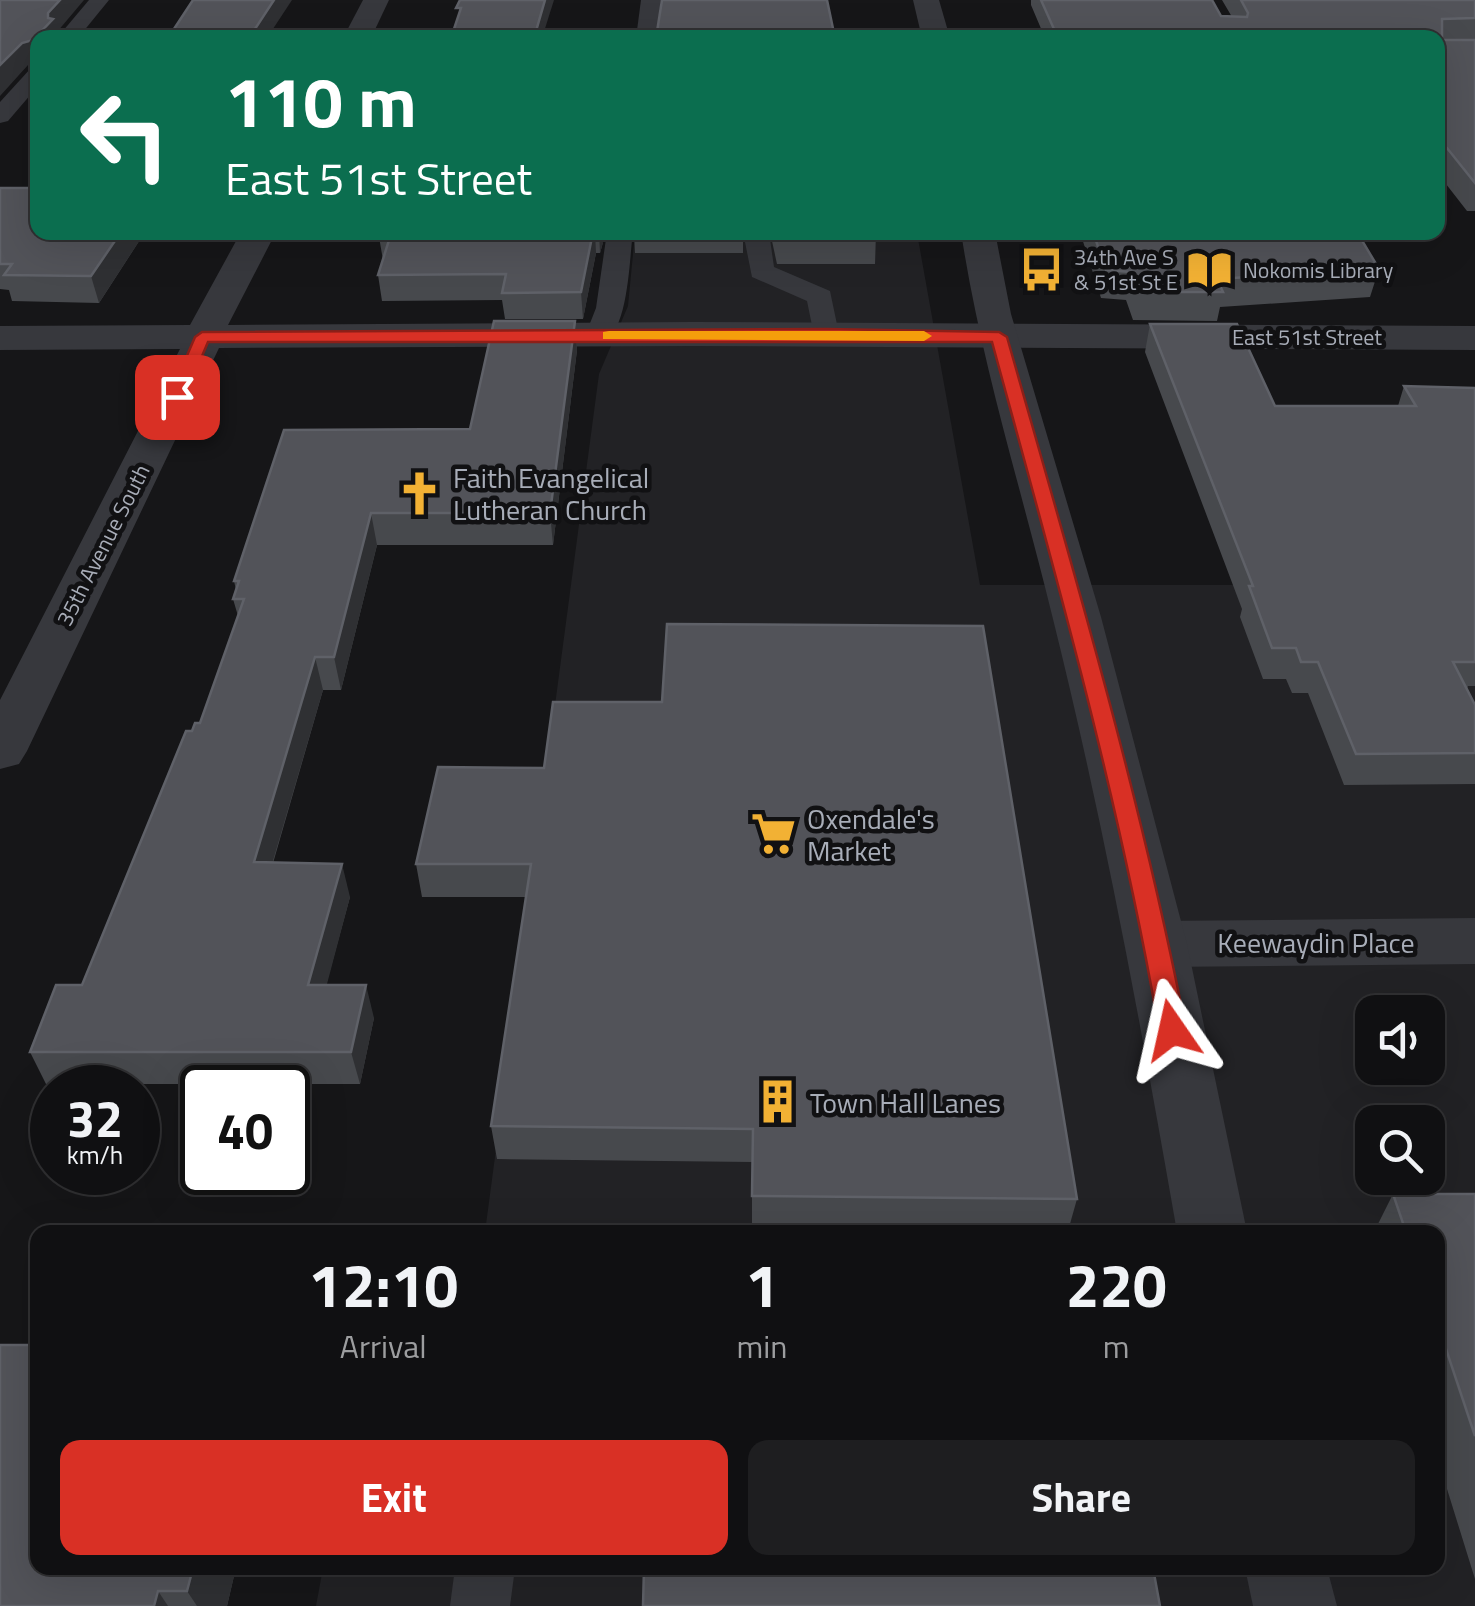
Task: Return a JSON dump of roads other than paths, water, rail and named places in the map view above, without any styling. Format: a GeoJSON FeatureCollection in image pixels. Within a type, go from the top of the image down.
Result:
{"type":"FeatureCollection","features":[{"type":"Feature","properties":{"kind":"street"},"geometry":{"type":"LineString","coordinates":[[361,30],[376,0]]}},
{"type":"Feature","properties":{"kind":"street"},"geometry":{"type":"LineString","coordinates":[[926,0],[934,30]]}},
{"type":"Feature","properties":{"kind":"street","name":"35th Avenue South"},"geometry":{"type":"LineString","coordinates":[[0,752],[195,362],[202,337],[255,240]]}},
{"type":"Feature","properties":{"kind":"street"},"geometry":{"type":"LineString","coordinates":[[980,240],[999,337],[1077,617],[1157,944],[1211,1225]]}},
{"type":"Feature","properties":{"kind":"street","name":"East 51st Street"},"geometry":{"type":"LineString","coordinates":[[0,338],[826,334],[1475,338]]}},
{"type":"Feature","properties":{"kind":"street","name":"Keewaydin Place"},"geometry":{"type":"LineString","coordinates":[[1157,944],[1475,941]]}},
{"type":"Feature","properties":{"kind":"street"},"geometry":{"type":"LineString","coordinates":[[1288,1575],[1295,1606]]}},
{"type":"Feature","properties":{"kind":"lane"},"geometry":{"type":"LineString","coordinates":[[74,30],[99,0]]}},
{"type":"Feature","properties":{"kind":"lane"},"geometry":{"type":"LineString","coordinates":[[647,30],[651,0]]}},
{"type":"Feature","properties":{"kind":"lane"},"geometry":{"type":"LineString","coordinates":[[0,116],[30,81]]}},
{"type":"Feature","properties":{"kind":"lane"},"geometry":{"type":"LineString","coordinates":[[598,336],[610,308],[619,240]]}},
{"type":"Feature","properties":{"kind":"lane"},"geometry":{"type":"LineString","coordinates":[[757,240],[761,271],[820,297],[826,334]]}},
{"type":"Feature","properties":{"kind":"lane"},"geometry":{"type":"LineString","coordinates":[[480,1606],[484,1575]]}},
{"type":"Feature","properties":{"kind":"place","name":"34th Ave S & 51st St E"},"geometry":{"type":"Point","coordinates":[1041,270]}},
{"type":"Feature","properties":{"kind":"place","name":"Nokomis Library"},"geometry":{"type":"Point","coordinates":[1210,270]}},
{"type":"Feature","properties":{"kind":"place","name":"Faith Evangelical Lutheran Church"},"geometry":{"type":"Point","coordinates":[420,493]}},
{"type":"Feature","properties":{"kind":"place","name":"Oxendale's Market"},"geometry":{"type":"Point","coordinates":[774,834]}},
{"type":"Feature","properties":{"kind":"place","name":"Town Hall Lanes"},"geometry":{"type":"Point","coordinates":[777,1102]}}]}
